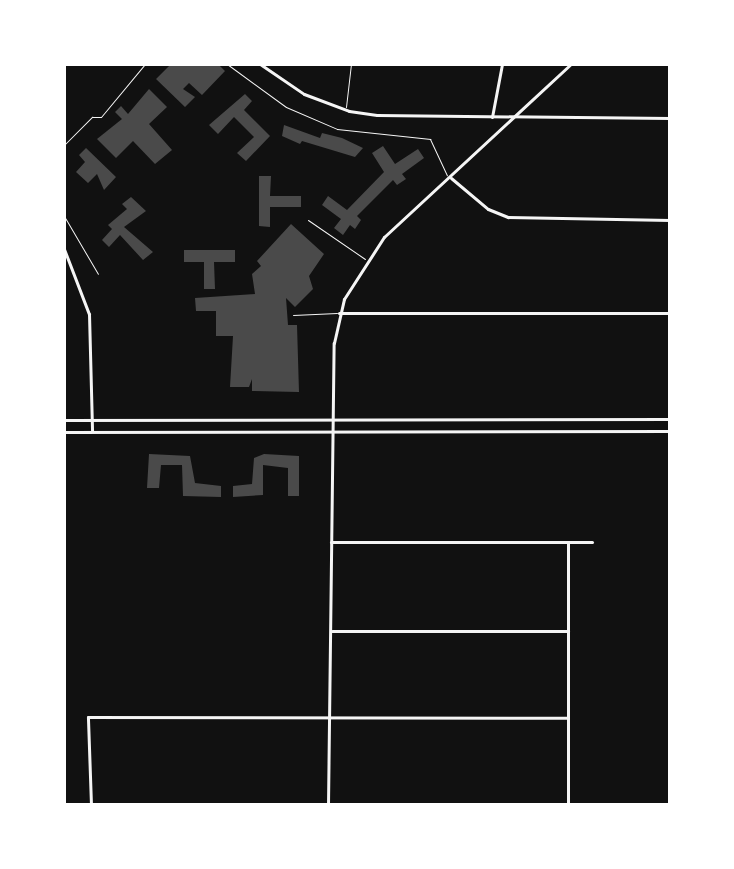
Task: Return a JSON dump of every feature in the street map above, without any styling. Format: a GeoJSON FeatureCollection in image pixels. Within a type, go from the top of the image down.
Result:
{"type":"FeatureCollection","features":[{"type":"Feature","properties":{"kind":"street"},"geometry":{"type":"LineString","coordinates":[[260,64],[304,94],[346,110],[384,116],[670,118]]}},
{"type":"Feature","properties":{"kind":"street"},"geometry":{"type":"LineString","coordinates":[[492,117],[502,64]]}},
{"type":"Feature","properties":{"kind":"street"},"geometry":{"type":"LineString","coordinates":[[330,804],[333,420],[339,313],[365,259],[571,64]]}},
{"type":"Feature","properties":{"kind":"street"},"geometry":{"type":"LineString","coordinates":[[449,177],[488,209],[508,217],[670,220]]}},
{"type":"Feature","properties":{"kind":"street"},"geometry":{"type":"LineString","coordinates":[[64,249],[89,314],[92,431]]}},
{"type":"Feature","properties":{"kind":"street"},"geometry":{"type":"LineString","coordinates":[[339,313],[670,313]]}},
{"type":"Feature","properties":{"kind":"street"},"geometry":{"type":"LineString","coordinates":[[629,419],[629,431]]}},
{"type":"Feature","properties":{"kind":"street"},"geometry":{"type":"LineString","coordinates":[[64,420],[670,419]]}},
{"type":"Feature","properties":{"kind":"street"},"geometry":{"type":"LineString","coordinates":[[64,432],[670,431]]}},
{"type":"Feature","properties":{"kind":"street"},"geometry":{"type":"LineString","coordinates":[[331,542],[592,542]]}},
{"type":"Feature","properties":{"kind":"street"},"geometry":{"type":"LineString","coordinates":[[568,542],[568,805]]}},
{"type":"Feature","properties":{"kind":"street"},"geometry":{"type":"LineString","coordinates":[[331,631],[568,631]]}},
{"type":"Feature","properties":{"kind":"street"},"geometry":{"type":"LineString","coordinates":[[91,805],[88,717],[568,718]]}},
{"type":"Feature","properties":{"kind":"street"},"geometry":{"type":"LineString","coordinates":[[113,805],[486,805]]}},
{"type":"Feature","properties":{"kind":"lane"},"geometry":{"type":"LineString","coordinates":[[64,145],[92,117],[101,117],[145,64]]}},
{"type":"Feature","properties":{"kind":"lane"},"geometry":{"type":"LineString","coordinates":[[227,64],[273,99],[326,125],[430,139],[438,148],[439,166],[449,177]]}},
{"type":"Feature","properties":{"kind":"lane"},"geometry":{"type":"LineString","coordinates":[[346,110],[351,64]]}},
{"type":"Feature","properties":{"kind":"lane"},"geometry":{"type":"LineString","coordinates":[[64,216],[98,274]]}},
{"type":"Feature","properties":{"kind":"lane"},"geometry":{"type":"LineString","coordinates":[[308,220],[365,259]]}},
{"type":"Feature","properties":{"kind":"lane"},"geometry":{"type":"LineString","coordinates":[[293,315],[339,313]]}},
{"type":"Feature","properties":{"kind":"building"},"geometry":{"type":"Polygon","coordinates":[[[171,64],[218,64],[225,71],[202,95],[189,83],[183,89],[195,97],[185,107],[156,79],[171,64]]]}},
{"type":"Feature","properties":{"kind":"building"},"geometry":{"type":"Polygon","coordinates":[[[149,89],[167,107],[149,124],[172,150],[155,164],[133,141],[116,158],[97,139],[122,119],[115,112],[121,106],[128,114],[149,89]]]}},
{"type":"Feature","properties":{"kind":"building"},"geometry":{"type":"Polygon","coordinates":[[[245,94],[252,101],[244,110],[270,136],[246,161],[237,153],[254,137],[234,117],[218,134],[209,125],[245,94]]]}},
{"type":"Feature","properties":{"kind":"building"},"geometry":{"type":"Polygon","coordinates":[[[284,125],[320,138],[322,133],[342,138],[363,148],[355,157],[302,141],[300,144],[282,136],[284,125]]]}},
{"type":"Feature","properties":{"kind":"building"},"geometry":{"type":"Polygon","coordinates":[[[383,146],[395,164],[418,149],[424,158],[402,174],[406,179],[397,185],[393,180],[357,216],[361,220],[355,229],[350,225],[343,235],[334,228],[341,219],[322,205],[328,196],[347,210],[384,172],[372,153],[383,146]]]}},
{"type":"Feature","properties":{"kind":"building"},"geometry":{"type":"Polygon","coordinates":[[[86,148],[116,177],[104,190],[97,174],[88,183],[76,172],[85,162],[79,155],[86,148]]]}},
{"type":"Feature","properties":{"kind":"building"},"geometry":{"type":"Polygon","coordinates":[[[259,176],[271,176],[270,196],[301,196],[301,207],[270,207],[270,227],[259,226],[259,176]]]}},
{"type":"Feature","properties":{"kind":"building"},"geometry":{"type":"Polygon","coordinates":[[[131,197],[146,211],[124,227],[153,252],[143,260],[120,235],[109,247],[102,240],[112,229],[108,225],[127,209],[122,204],[131,197]]]}},
{"type":"Feature","properties":{"kind":"building"},"geometry":{"type":"Polygon","coordinates":[[[291,224],[324,254],[309,276],[313,289],[295,307],[286,298],[288,325],[297,325],[299,392],[252,391],[252,379],[249,387],[230,387],[233,336],[216,336],[216,311],[196,311],[195,298],[255,294],[252,274],[261,266],[257,261],[291,224]]]}},
{"type":"Feature","properties":{"kind":"building"},"geometry":{"type":"Polygon","coordinates":[[[184,250],[235,250],[235,262],[214,262],[215,289],[204,289],[204,262],[184,262],[184,250]]]}},
{"type":"Feature","properties":{"kind":"building"},"geometry":{"type":"Polygon","coordinates":[[[149,454],[190,456],[195,483],[221,486],[221,497],[183,496],[182,465],[161,465],[159,488],[147,488],[149,454]]]}},
{"type":"Feature","properties":{"kind":"building"},"geometry":{"type":"Polygon","coordinates":[[[264,454],[299,456],[299,496],[288,496],[288,468],[263,465],[263,495],[233,497],[233,486],[252,484],[254,458],[264,454]]]}}]}
